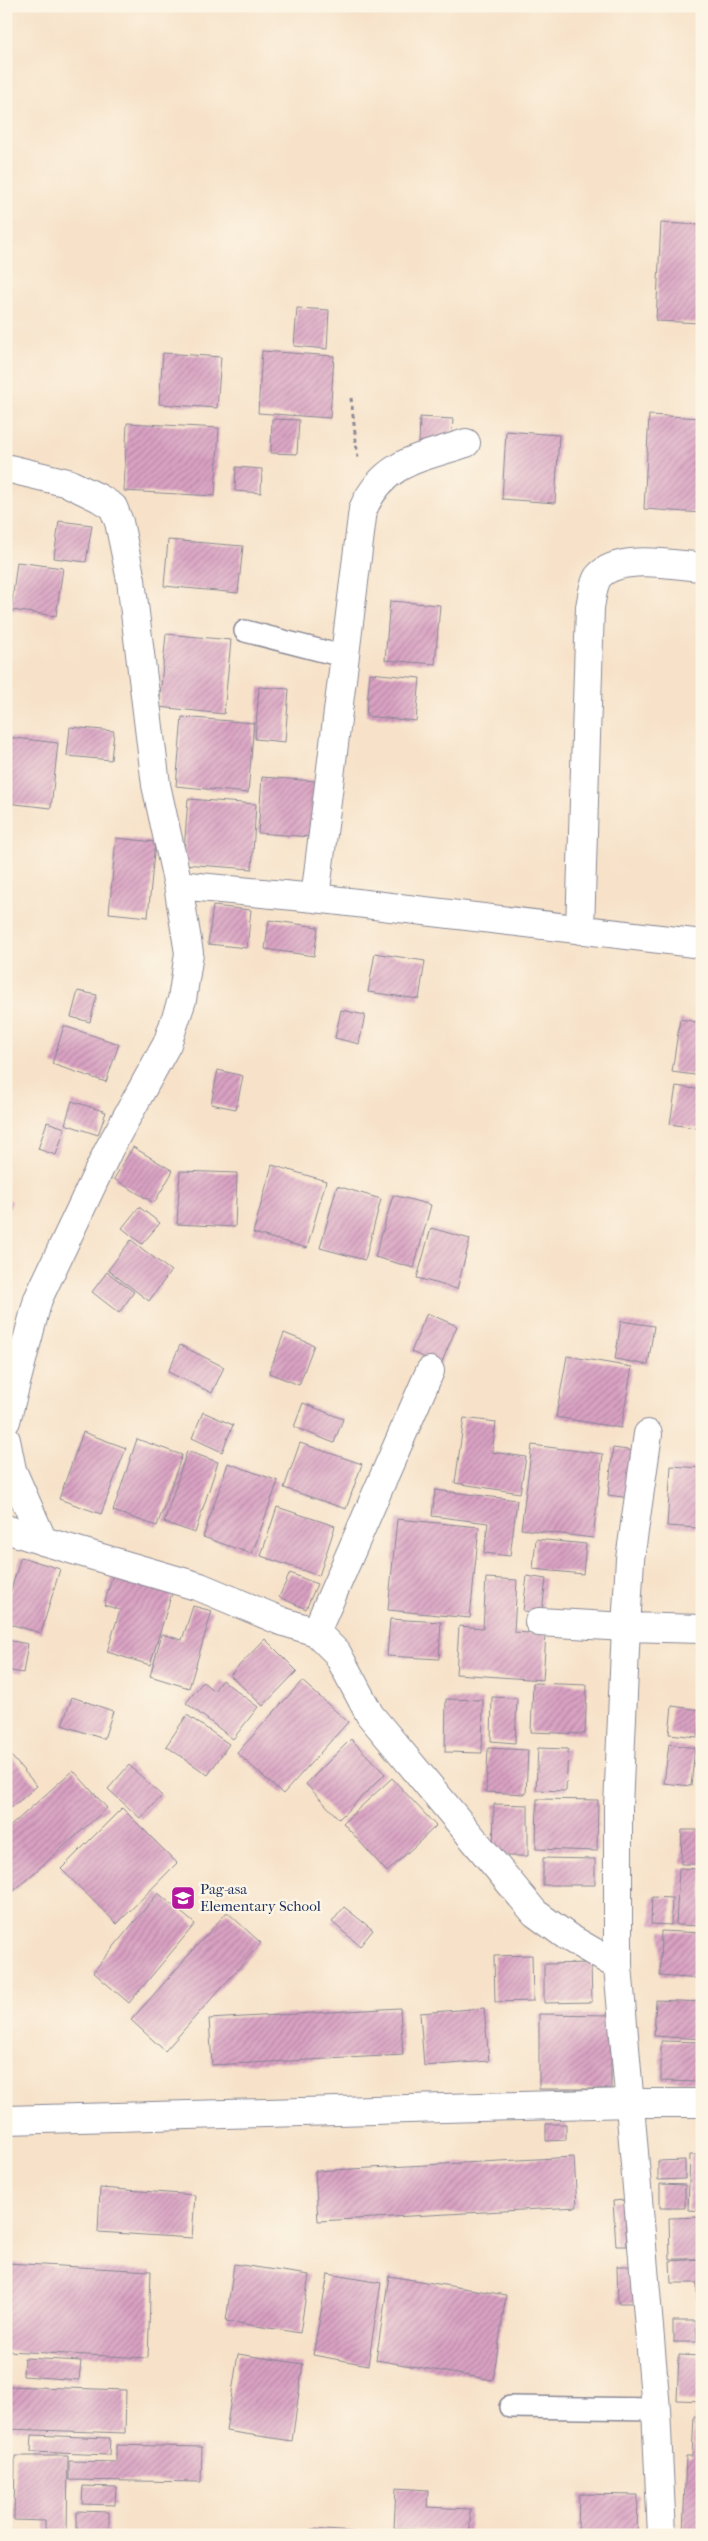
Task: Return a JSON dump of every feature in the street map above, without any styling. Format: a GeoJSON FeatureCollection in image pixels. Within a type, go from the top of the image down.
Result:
{"type":"FeatureCollection","features":[{"type":"Feature","properties":{"kind":"street"},"geometry":{"type":"LineString","coordinates":[[315,898],[363,509],[372,489],[400,465],[466,443]]}},
{"type":"Feature","properties":{"kind":"street"},"geometry":{"type":"LineString","coordinates":[[6,468],[68,484],[99,498],[113,507],[131,580],[156,785],[178,885],[189,953],[182,1000],[167,1044],[109,1149],[38,1298],[6,1421]]}},
{"type":"Feature","properties":{"kind":"street"},"geometry":{"type":"LineString","coordinates":[[580,930],[590,607],[597,578],[611,566],[636,563],[702,567]]}},
{"type":"Feature","properties":{"kind":"street"},"geometry":{"type":"LineString","coordinates":[[178,885],[315,898],[702,944]]}},
{"type":"Feature","properties":{"kind":"street"},"geometry":{"type":"LineString","coordinates":[[316,1632],[430,1371]]}},
{"type":"Feature","properties":{"kind":"street"},"geometry":{"type":"LineString","coordinates":[[648,1434],[630,1559],[626,1628],[618,1807],[618,1966],[656,2409],[662,2535]]}},
{"type":"Feature","properties":{"kind":"street"},"geometry":{"type":"LineString","coordinates":[[6,1440],[12,1470],[43,1541]]}},
{"type":"Feature","properties":{"kind":"street"},"geometry":{"type":"LineString","coordinates":[[6,1529],[200,1587],[281,1621],[316,1632],[337,1653],[370,1715],[535,1913],[568,1937],[618,1966]]}},
{"type":"Feature","properties":{"kind":"street"},"geometry":{"type":"LineString","coordinates":[[539,1622],[626,1628],[702,1628]]}},
{"type":"Feature","properties":{"kind":"street"},"geometry":{"type":"LineString","coordinates":[[6,2120],[630,2103],[702,2103]]}},
{"type":"Feature","properties":{"kind":"lane"},"geometry":{"type":"LineString","coordinates":[[245,631],[346,657]]}},
{"type":"Feature","properties":{"kind":"lane"},"geometry":{"type":"LineString","coordinates":[[510,2407],[656,2409]]}},
{"type":"Feature","properties":{"kind":"path"},"geometry":{"type":"LineString","coordinates":[[351,398],[363,509]]}},
{"type":"Feature","properties":{"kind":"building"},"geometry":{"type":"Polygon","coordinates":[[[661,223],[702,225],[702,323],[656,321],[661,223]]]}},
{"type":"Feature","properties":{"kind":"building"},"geometry":{"type":"Polygon","coordinates":[[[297,308],[329,310],[327,349],[294,346],[297,308]]]}},
{"type":"Feature","properties":{"kind":"building"},"geometry":{"type":"Polygon","coordinates":[[[262,351],[334,356],[330,418],[258,413],[262,351]]]}},
{"type":"Feature","properties":{"kind":"building"},"geometry":{"type":"Polygon","coordinates":[[[163,353],[221,357],[217,408],[159,404],[163,353]]]}},
{"type":"Feature","properties":{"kind":"building"},"geometry":{"type":"Polygon","coordinates":[[[649,415],[702,418],[702,513],[644,509],[649,415]]]}},
{"type":"Feature","properties":{"kind":"building"},"geometry":{"type":"Polygon","coordinates":[[[420,417],[453,419],[451,447],[419,444],[420,417]]]}},
{"type":"Feature","properties":{"kind":"building"},"geometry":{"type":"Polygon","coordinates":[[[272,419],[299,420],[297,454],[271,453],[272,419]]]}},
{"type":"Feature","properties":{"kind":"building"},"geometry":{"type":"Polygon","coordinates":[[[127,423],[219,428],[215,496],[124,491],[127,423]]]}},
{"type":"Feature","properties":{"kind":"building"},"geometry":{"type":"Polygon","coordinates":[[[506,431],[559,435],[555,503],[502,499],[506,431]]]}},
{"type":"Feature","properties":{"kind":"building"},"geometry":{"type":"Polygon","coordinates":[[[236,467],[262,469],[261,493],[235,491],[236,467]]]}},
{"type":"Feature","properties":{"kind":"building"},"geometry":{"type":"Polygon","coordinates":[[[59,521],[92,525],[86,562],[54,558],[59,521]]]}},
{"type":"Feature","properties":{"kind":"building"},"geometry":{"type":"Polygon","coordinates":[[[168,540],[243,546],[238,593],[164,586],[168,540]]]}},
{"type":"Feature","properties":{"kind":"building"},"geometry":{"type":"Polygon","coordinates":[[[17,562],[63,568],[56,616],[11,610],[17,562]]]}},
{"type":"Feature","properties":{"kind":"building"},"geometry":{"type":"Polygon","coordinates":[[[390,601],[440,605],[435,664],[385,660],[390,601]]]}},
{"type":"Feature","properties":{"kind":"building"},"geometry":{"type":"Polygon","coordinates":[[[166,634],[231,640],[224,714],[159,707],[166,634]]]}},
{"type":"Feature","properties":{"kind":"building"},"geometry":{"type":"Polygon","coordinates":[[[370,673],[420,678],[416,721],[366,716],[370,673]]]}},
{"type":"Feature","properties":{"kind":"building"},"geometry":{"type":"Polygon","coordinates":[[[259,687],[289,689],[285,742],[255,739],[259,687]]]}},
{"type":"Feature","properties":{"kind":"building"},"geometry":{"type":"Polygon","coordinates":[[[182,717],[254,723],[248,793],[176,786],[182,717]]]}},
{"type":"Feature","properties":{"kind":"building"},"geometry":{"type":"Polygon","coordinates":[[[70,727],[114,731],[111,760],[67,756],[70,727]]]}},
{"type":"Feature","properties":{"kind":"building"},"geometry":{"type":"Polygon","coordinates":[[[6,737],[58,743],[51,808],[6,803],[6,737]]]}},
{"type":"Feature","properties":{"kind":"building"},"geometry":{"type":"Polygon","coordinates":[[[262,777],[315,781],[311,837],[258,833],[262,777]]]}},
{"type":"Feature","properties":{"kind":"building"},"geometry":{"type":"Polygon","coordinates":[[[188,799],[256,804],[252,869],[183,864],[188,799]]]}},
{"type":"Feature","properties":{"kind":"building"},"geometry":{"type":"Polygon","coordinates":[[[116,838],[155,842],[148,917],[109,913],[116,838]]]}},
{"type":"Feature","properties":{"kind":"building"},"geometry":{"type":"Polygon","coordinates":[[[213,906],[251,910],[247,948],[208,944],[213,906]]]}},
{"type":"Feature","properties":{"kind":"building"},"geometry":{"type":"Polygon","coordinates":[[[269,920],[318,927],[314,956],[265,949],[269,920]]]}},
{"type":"Feature","properties":{"kind":"building"},"geometry":{"type":"Polygon","coordinates":[[[375,953],[425,961],[419,999],[368,992],[375,953]]]}},
{"type":"Feature","properties":{"kind":"building"},"geometry":{"type":"Polygon","coordinates":[[[78,991],[97,995],[90,1022],[71,1017],[78,991]]]}},
{"type":"Feature","properties":{"kind":"building"},"geometry":{"type":"Polygon","coordinates":[[[341,1010],[365,1015],[359,1044],[335,1038],[341,1010]]]}},
{"type":"Feature","properties":{"kind":"building"},"geometry":{"type":"Polygon","coordinates":[[[680,1019],[702,1023],[702,1076],[672,1072],[680,1019]]]}},
{"type":"Feature","properties":{"kind":"building"},"geometry":{"type":"Polygon","coordinates":[[[64,1026],[119,1044],[106,1082],[52,1064],[64,1026]]]}},
{"type":"Feature","properties":{"kind":"building"},"geometry":{"type":"Polygon","coordinates":[[[218,1070],[243,1076],[236,1109],[211,1104],[218,1070]]]}},
{"type":"Feature","properties":{"kind":"building"},"geometry":{"type":"Polygon","coordinates":[[[676,1086],[702,1090],[702,1129],[670,1124],[676,1086]]]}},
{"type":"Feature","properties":{"kind":"building"},"geometry":{"type":"Polygon","coordinates":[[[72,1101],[106,1112],[98,1135],[65,1124],[72,1101]]]}},
{"type":"Feature","properties":{"kind":"building"},"geometry":{"type":"Polygon","coordinates":[[[47,1122],[65,1128],[56,1155],[38,1149],[47,1122]]]}},
{"type":"Feature","properties":{"kind":"building"},"geometry":{"type":"Polygon","coordinates":[[[133,1147],[173,1171],[154,1203],[114,1179],[133,1147]]]}},
{"type":"Feature","properties":{"kind":"building"},"geometry":{"type":"Polygon","coordinates":[[[272,1165],[326,1181],[307,1248],[253,1233],[272,1165]]]}},
{"type":"Feature","properties":{"kind":"building"},"geometry":{"type":"Polygon","coordinates":[[[180,1171],[237,1173],[235,1227],[177,1224],[180,1171]]]}},
{"type":"Feature","properties":{"kind":"building"},"geometry":{"type":"Polygon","coordinates":[[[337,1186],[381,1199],[365,1260],[320,1248],[337,1186]]]}},
{"type":"Feature","properties":{"kind":"building"},"geometry":{"type":"Polygon","coordinates":[[[393,1195],[431,1205],[414,1268],[375,1257],[393,1195]]]}},
{"type":"Feature","properties":{"kind":"building"},"geometry":{"type":"Polygon","coordinates":[[[6,1199],[12,1201],[6,1215],[6,1199]]]}},
{"type":"Feature","properties":{"kind":"building"},"geometry":{"type":"Polygon","coordinates":[[[139,1207],[160,1223],[142,1244],[122,1228],[139,1207]]]}},
{"type":"Feature","properties":{"kind":"building"},"geometry":{"type":"Polygon","coordinates":[[[431,1228],[470,1239],[457,1289],[417,1278],[431,1228]]]}},
{"type":"Feature","properties":{"kind":"building"},"geometry":{"type":"Polygon","coordinates":[[[131,1240],[171,1271],[149,1301],[108,1270],[131,1240]]]}},
{"type":"Feature","properties":{"kind":"building"},"geometry":{"type":"Polygon","coordinates":[[[107,1272],[134,1292],[119,1313],[92,1292],[107,1272]]]}},
{"type":"Feature","properties":{"kind":"building"},"geometry":{"type":"Polygon","coordinates":[[[427,1313],[457,1326],[441,1364],[411,1352],[427,1313]]]}},
{"type":"Feature","properties":{"kind":"building"},"geometry":{"type":"Polygon","coordinates":[[[621,1321],[654,1326],[648,1365],[615,1359],[621,1321]]]}},
{"type":"Feature","properties":{"kind":"building"},"geometry":{"type":"Polygon","coordinates":[[[284,1333],[314,1345],[299,1385],[269,1373],[284,1333]]]}},
{"type":"Feature","properties":{"kind":"building"},"geometry":{"type":"Polygon","coordinates":[[[180,1345],[224,1367],[212,1393],[168,1372],[180,1345]]]}},
{"type":"Feature","properties":{"kind":"building"},"geometry":{"type":"Polygon","coordinates":[[[567,1356],[632,1367],[621,1428],[556,1417],[567,1356]]]}},
{"type":"Feature","properties":{"kind":"building"},"geometry":{"type":"Polygon","coordinates":[[[303,1403],[343,1419],[334,1443],[294,1427],[303,1403]]]}},
{"type":"Feature","properties":{"kind":"building"},"geometry":{"type":"Polygon","coordinates":[[[203,1412],[233,1425],[222,1452],[192,1438],[203,1412]]]}},
{"type":"Feature","properties":{"kind":"building"},"geometry":{"type":"Polygon","coordinates":[[[464,1418],[496,1422],[492,1452],[526,1457],[520,1493],[455,1483],[464,1418]]]}},
{"type":"Feature","properties":{"kind":"building"},"geometry":{"type":"Polygon","coordinates":[[[83,1432],[126,1448],[101,1514],[59,1499],[83,1432]]]}},
{"type":"Feature","properties":{"kind":"building"},"geometry":{"type":"Polygon","coordinates":[[[137,1439],[182,1455],[157,1526],[113,1511],[137,1439]]]}},
{"type":"Feature","properties":{"kind":"building"},"geometry":{"type":"Polygon","coordinates":[[[300,1443],[362,1464],[346,1509],[284,1488],[300,1443]]]}},
{"type":"Feature","properties":{"kind":"building"},"geometry":{"type":"Polygon","coordinates":[[[532,1445],[603,1454],[593,1538],[521,1529],[532,1445]]]}},
{"type":"Feature","properties":{"kind":"building"},"geometry":{"type":"Polygon","coordinates":[[[613,1448],[635,1451],[630,1498],[608,1495],[613,1448]]]}},
{"type":"Feature","properties":{"kind":"building"},"geometry":{"type":"Polygon","coordinates":[[[187,1451],[218,1462],[195,1533],[164,1522],[187,1451]]]}},
{"type":"Feature","properties":{"kind":"building"},"geometry":{"type":"Polygon","coordinates":[[[228,1463],[278,1481],[252,1554],[203,1537],[228,1463]]]}},
{"type":"Feature","properties":{"kind":"building"},"geometry":{"type":"Polygon","coordinates":[[[671,1466],[702,1468],[698,1528],[667,1526],[671,1466]]]}},
{"type":"Feature","properties":{"kind":"building"},"geometry":{"type":"Polygon","coordinates":[[[435,1490],[517,1500],[510,1556],[484,1553],[488,1523],[432,1516],[435,1490]]]}},
{"type":"Feature","properties":{"kind":"building"},"geometry":{"type":"Polygon","coordinates":[[[277,1507],[335,1526],[319,1576],[261,1556],[277,1507]]]}},
{"type":"Feature","properties":{"kind":"building"},"geometry":{"type":"Polygon","coordinates":[[[397,1519],[479,1527],[470,1618],[388,1610],[397,1519]]]}},
{"type":"Feature","properties":{"kind":"building"},"geometry":{"type":"Polygon","coordinates":[[[536,1539],[586,1544],[583,1574],[533,1569],[536,1539]]]}},
{"type":"Feature","properties":{"kind":"building"},"geometry":{"type":"Polygon","coordinates":[[[21,1557],[60,1569],[41,1633],[6,1623],[6,1606],[21,1557]]]}},
{"type":"Feature","properties":{"kind":"building"},"geometry":{"type":"Polygon","coordinates":[[[290,1573],[317,1584],[306,1609],[279,1597],[290,1573]]]}},
{"type":"Feature","properties":{"kind":"building"},"geometry":{"type":"Polygon","coordinates":[[[113,1574],[172,1593],[150,1665],[107,1652],[120,1610],[104,1605],[113,1574]]]}},
{"type":"Feature","properties":{"kind":"building"},"geometry":{"type":"Polygon","coordinates":[[[527,1576],[546,1579],[542,1612],[523,1611],[527,1576]]]}},
{"type":"Feature","properties":{"kind":"building"},"geometry":{"type":"Polygon","coordinates":[[[486,1578],[517,1580],[514,1632],[546,1634],[543,1680],[456,1674],[459,1626],[483,1628],[486,1578]]]}},
{"type":"Feature","properties":{"kind":"building"},"geometry":{"type":"Polygon","coordinates":[[[193,1606],[212,1611],[189,1688],[150,1676],[162,1634],[182,1640],[193,1606]]]}},
{"type":"Feature","properties":{"kind":"building"},"geometry":{"type":"Polygon","coordinates":[[[390,1619],[441,1622],[439,1659],[387,1656],[390,1619]]]}},
{"type":"Feature","properties":{"kind":"building"},"geometry":{"type":"Polygon","coordinates":[[[265,1639],[297,1671],[263,1706],[230,1675],[265,1639]]]}},
{"type":"Feature","properties":{"kind":"building"},"geometry":{"type":"Polygon","coordinates":[[[7,1640],[28,1644],[23,1673],[6,1670],[7,1640]]]}},
{"type":"Feature","properties":{"kind":"building"},"geometry":{"type":"Polygon","coordinates":[[[222,1680],[258,1707],[233,1739],[186,1703],[203,1682],[214,1691],[222,1680]]]}},
{"type":"Feature","properties":{"kind":"building"},"geometry":{"type":"Polygon","coordinates":[[[302,1681],[348,1722],[283,1794],[237,1753],[302,1681]]]}},
{"type":"Feature","properties":{"kind":"building"},"geometry":{"type":"Polygon","coordinates":[[[533,1683],[587,1685],[585,1734],[531,1732],[533,1683]]]}},
{"type":"Feature","properties":{"kind":"building"},"geometry":{"type":"Polygon","coordinates":[[[72,1697],[113,1711],[104,1739],[62,1725],[72,1697]]]}},
{"type":"Feature","properties":{"kind":"building"},"geometry":{"type":"Polygon","coordinates":[[[492,1697],[517,1698],[515,1743],[491,1741],[492,1697]]]}},
{"type":"Feature","properties":{"kind":"building"},"geometry":{"type":"Polygon","coordinates":[[[446,1699],[483,1700],[482,1753],[445,1752],[446,1699]]]}},
{"type":"Feature","properties":{"kind":"building"},"geometry":{"type":"Polygon","coordinates":[[[672,1706],[701,1710],[698,1737],[669,1734],[672,1706]]]}},
{"type":"Feature","properties":{"kind":"building"},"geometry":{"type":"Polygon","coordinates":[[[187,1715],[229,1744],[208,1775],[166,1746],[187,1715]]]}},
{"type":"Feature","properties":{"kind":"building"},"geometry":{"type":"Polygon","coordinates":[[[351,1739],[385,1774],[339,1819],[306,1784],[351,1739]]]}},
{"type":"Feature","properties":{"kind":"building"},"geometry":{"type":"Polygon","coordinates":[[[669,1744],[695,1748],[691,1786],[664,1783],[669,1744]]]}},
{"type":"Feature","properties":{"kind":"building"},"geometry":{"type":"Polygon","coordinates":[[[488,1748],[528,1750],[526,1794],[486,1792],[488,1748]]]}},
{"type":"Feature","properties":{"kind":"building"},"geometry":{"type":"Polygon","coordinates":[[[538,1748],[568,1749],[566,1791],[536,1790],[538,1748]]]}},
{"type":"Feature","properties":{"kind":"building"},"geometry":{"type":"Polygon","coordinates":[[[6,1750],[37,1786],[6,1812],[6,1750]]]}},
{"type":"Feature","properties":{"kind":"building"},"geometry":{"type":"Polygon","coordinates":[[[129,1765],[162,1796],[141,1819],[108,1789],[129,1765]]]}},
{"type":"Feature","properties":{"kind":"building"},"geometry":{"type":"Polygon","coordinates":[[[73,1770],[107,1808],[8,1896],[6,1894],[6,1830],[73,1770]]]}},
{"type":"Feature","properties":{"kind":"building"},"geometry":{"type":"Polygon","coordinates":[[[392,1778],[436,1826],[387,1872],[343,1823],[392,1778]]]}},
{"type":"Feature","properties":{"kind":"building"},"geometry":{"type":"Polygon","coordinates":[[[537,1799],[598,1800],[597,1851],[536,1849],[537,1799]]]}},
{"type":"Feature","properties":{"kind":"building"},"geometry":{"type":"Polygon","coordinates":[[[494,1804],[528,1805],[528,1856],[493,1856],[494,1804]]]}},
{"type":"Feature","properties":{"kind":"building"},"geometry":{"type":"Polygon","coordinates":[[[122,1808],[177,1863],[117,1924],[61,1869],[122,1808]]]}},
{"type":"Feature","properties":{"kind":"building"},"geometry":{"type":"Polygon","coordinates":[[[682,1830],[702,1830],[702,1864],[681,1864],[682,1830]]]}},
{"type":"Feature","properties":{"kind":"building"},"geometry":{"type":"Polygon","coordinates":[[[543,1858],[595,1859],[595,1885],[543,1885],[543,1858]]]}},
{"type":"Feature","properties":{"kind":"building"},"geometry":{"type":"Polygon","coordinates":[[[679,1868],[702,1869],[702,1926],[676,1925],[679,1868]]]}},
{"type":"Feature","properties":{"kind":"building"},"geometry":{"type":"Polygon","coordinates":[[[158,1893],[195,1924],[129,2003],[93,1972],[158,1893]]]}},
{"type":"Feature","properties":{"kind":"building"},"geometry":{"type":"Polygon","coordinates":[[[652,1897],[672,1898],[671,1925],[651,1924],[652,1897]]]}},
{"type":"Feature","properties":{"kind":"building"},"geometry":{"type":"Polygon","coordinates":[[[344,1907],[373,1930],[360,1946],[332,1922],[344,1907]]]}},
{"type":"Feature","properties":{"kind":"building"},"geometry":{"type":"Polygon","coordinates":[[[227,1912],[261,1943],[165,2051],[131,2020],[227,1912]]]}},
{"type":"Feature","properties":{"kind":"building"},"geometry":{"type":"Polygon","coordinates":[[[661,1931],[702,1933],[702,1979],[660,1976],[661,1931]]]}},
{"type":"Feature","properties":{"kind":"building"},"geometry":{"type":"Polygon","coordinates":[[[532,1955],[533,2001],[495,2002],[494,1956],[532,1955]]]}},
{"type":"Feature","properties":{"kind":"building"},"geometry":{"type":"Polygon","coordinates":[[[591,1963],[592,2002],[544,2003],[544,1964],[591,1963]]]}},
{"type":"Feature","properties":{"kind":"building"},"geometry":{"type":"Polygon","coordinates":[[[656,2000],[702,2002],[702,2039],[654,2036],[656,2000]]]}},
{"type":"Feature","properties":{"kind":"building"},"geometry":{"type":"Polygon","coordinates":[[[400,2008],[403,2055],[212,2065],[209,2019],[400,2008]]]}},
{"type":"Feature","properties":{"kind":"building"},"geometry":{"type":"Polygon","coordinates":[[[484,2008],[489,2061],[424,2066],[420,2013],[484,2008]]]}},
{"type":"Feature","properties":{"kind":"building"},"geometry":{"type":"Polygon","coordinates":[[[539,2014],[611,2015],[611,2089],[539,2089],[539,2014]]]}},
{"type":"Feature","properties":{"kind":"building"},"geometry":{"type":"Polygon","coordinates":[[[661,2041],[702,2042],[702,2082],[661,2081],[661,2041]]]}},
{"type":"Feature","properties":{"kind":"building"},"geometry":{"type":"Polygon","coordinates":[[[546,2124],[566,2124],[566,2140],[546,2141],[546,2124]]]}},
{"type":"Feature","properties":{"kind":"building"},"geometry":{"type":"Polygon","coordinates":[[[690,2155],[702,2155],[702,2211],[688,2210],[690,2155]]]}},
{"type":"Feature","properties":{"kind":"building"},"geometry":{"type":"Polygon","coordinates":[[[574,2157],[577,2207],[318,2221],[315,2171],[574,2157]]]}},
{"type":"Feature","properties":{"kind":"building"},"geometry":{"type":"Polygon","coordinates":[[[685,2160],[685,2179],[658,2180],[658,2161],[685,2160]]]}},
{"type":"Feature","properties":{"kind":"building"},"geometry":{"type":"Polygon","coordinates":[[[660,2184],[685,2185],[685,2208],[660,2208],[660,2184]]]}},
{"type":"Feature","properties":{"kind":"building"},"geometry":{"type":"Polygon","coordinates":[[[100,2188],[195,2195],[192,2238],[98,2232],[100,2188]]]}},
{"type":"Feature","properties":{"kind":"building"},"geometry":{"type":"Polygon","coordinates":[[[624,2200],[627,2246],[616,2246],[613,2201],[624,2200]]]}},
{"type":"Feature","properties":{"kind":"building"},"geometry":{"type":"Polygon","coordinates":[[[702,2217],[702,2259],[670,2259],[669,2218],[702,2217]]]}},
{"type":"Feature","properties":{"kind":"building"},"geometry":{"type":"Polygon","coordinates":[[[702,2259],[702,2301],[697,2301],[697,2283],[671,2283],[670,2261],[702,2259]]]}},
{"type":"Feature","properties":{"kind":"building"},"geometry":{"type":"Polygon","coordinates":[[[6,2263],[151,2271],[148,2358],[6,2351],[6,2263]]]}},
{"type":"Feature","properties":{"kind":"building"},"geometry":{"type":"Polygon","coordinates":[[[234,2264],[309,2275],[300,2333],[226,2321],[234,2264]]]}},
{"type":"Feature","properties":{"kind":"building"},"geometry":{"type":"Polygon","coordinates":[[[617,2266],[633,2266],[635,2303],[618,2303],[617,2266]]]}},
{"type":"Feature","properties":{"kind":"building"},"geometry":{"type":"Polygon","coordinates":[[[328,2274],[381,2283],[368,2365],[313,2355],[328,2274]]]}},
{"type":"Feature","properties":{"kind":"building"},"geometry":{"type":"Polygon","coordinates":[[[389,2276],[506,2295],[493,2380],[376,2360],[389,2276]]]}},
{"type":"Feature","properties":{"kind":"building"},"geometry":{"type":"Polygon","coordinates":[[[673,2321],[696,2321],[697,2342],[673,2342],[673,2321]]]}},
{"type":"Feature","properties":{"kind":"building"},"geometry":{"type":"Polygon","coordinates":[[[238,2354],[303,2364],[292,2441],[226,2431],[238,2354]]]}},
{"type":"Feature","properties":{"kind":"building"},"geometry":{"type":"Polygon","coordinates":[[[679,2355],[702,2356],[702,2401],[677,2400],[679,2355]]]}},
{"type":"Feature","properties":{"kind":"building"},"geometry":{"type":"Polygon","coordinates":[[[24,2358],[81,2361],[79,2380],[23,2376],[24,2358]]]}},
{"type":"Feature","properties":{"kind":"building"},"geometry":{"type":"Polygon","coordinates":[[[6,2386],[126,2390],[125,2433],[6,2429],[6,2386]]]}},
{"type":"Feature","properties":{"kind":"building"},"geometry":{"type":"Polygon","coordinates":[[[694,2416],[702,2417],[702,2535],[683,2535],[686,2456],[692,2456],[694,2416]]]}},
{"type":"Feature","properties":{"kind":"building"},"geometry":{"type":"Polygon","coordinates":[[[32,2435],[110,2438],[109,2455],[31,2452],[32,2435]]]}},
{"type":"Feature","properties":{"kind":"building"},"geometry":{"type":"Polygon","coordinates":[[[116,2445],[202,2447],[201,2482],[69,2480],[69,2461],[116,2462],[116,2445]]]}},
{"type":"Feature","properties":{"kind":"building"},"geometry":{"type":"Polygon","coordinates":[[[15,2456],[68,2456],[67,2535],[45,2535],[45,2521],[14,2520],[15,2456]]]}},
{"type":"Feature","properties":{"kind":"building"},"geometry":{"type":"Polygon","coordinates":[[[83,2486],[116,2487],[115,2505],[82,2504],[83,2486]]]}},
{"type":"Feature","properties":{"kind":"building"},"geometry":{"type":"Polygon","coordinates":[[[396,2488],[428,2490],[427,2507],[470,2509],[470,2532],[394,2529],[396,2488]]]}},
{"type":"Feature","properties":{"kind":"building"},"geometry":{"type":"Polygon","coordinates":[[[579,2494],[638,2495],[637,2535],[578,2535],[579,2494]]]}},
{"type":"Feature","properties":{"kind":"building"},"geometry":{"type":"Polygon","coordinates":[[[77,2511],[109,2512],[109,2535],[77,2535],[77,2511]]]}},
{"type":"Feature","properties":{"kind":"building"},"geometry":{"type":"Polygon","coordinates":[[[312,2529],[353,2532],[353,2535],[312,2535],[312,2529]]]}},
{"type":"Feature","properties":{"kind":"place","name":"Pag-asa Elementary School"},"geometry":{"type":"Point","coordinates":[183,1898]}}]}
